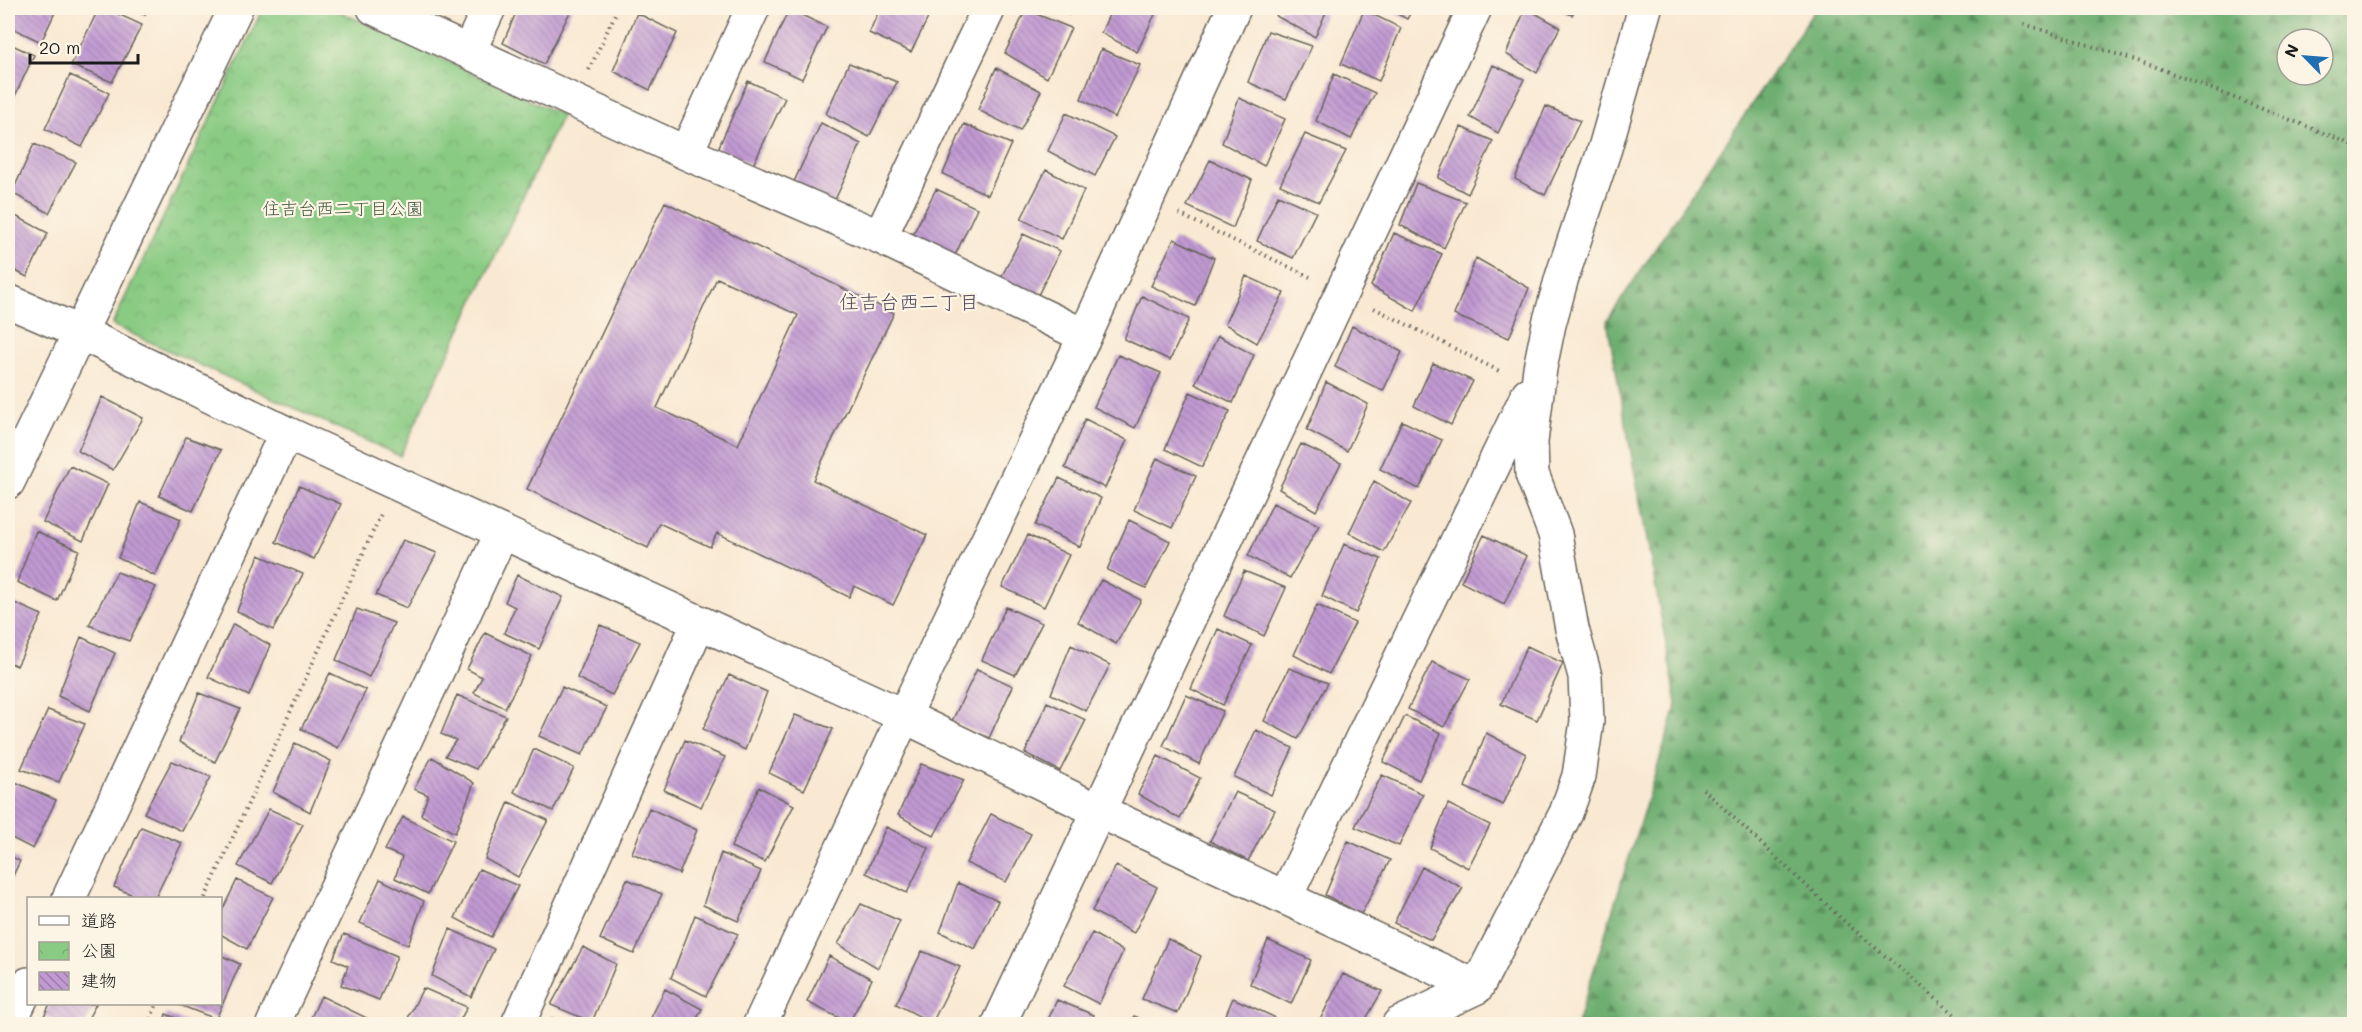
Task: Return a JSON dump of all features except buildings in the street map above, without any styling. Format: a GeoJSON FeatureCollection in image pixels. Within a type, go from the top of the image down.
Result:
{"type":"FeatureCollection","features":[{"type":"Feature","properties":{"kind":"street"},"geometry":{"type":"LineString","coordinates":[[8,482],[236,8]]}},
{"type":"Feature","properties":{"kind":"street"},"geometry":{"type":"LineString","coordinates":[[374,8],[686,153],[880,237],[1085,336]]}},
{"type":"Feature","properties":{"kind":"street"},"geometry":{"type":"LineString","coordinates":[[469,51],[489,8]]}},
{"type":"Feature","properties":{"kind":"street"},"geometry":{"type":"LineString","coordinates":[[686,153],[753,8]]}},
{"type":"Feature","properties":{"kind":"street"},"geometry":{"type":"LineString","coordinates":[[880,237],[989,8]]}},
{"type":"Feature","properties":{"kind":"street"},"geometry":{"type":"LineString","coordinates":[[760,1024],[1085,336],[1234,8]]}},
{"type":"Feature","properties":{"kind":"street"},"geometry":{"type":"LineString","coordinates":[[999,1024],[1475,8]]}},
{"type":"Feature","properties":{"kind":"street"},"geometry":{"type":"LineString","coordinates":[[1399,1024],[1476,987],[1566,813],[1579,776],[1587,721],[1585,676],[1572,629],[1555,534],[1532,474],[1531,442],[1540,368],[1562,277],[1605,148],[1645,8]]}},
{"type":"Feature","properties":{"kind":"street"},"geometry":{"type":"LineString","coordinates":[[8,300],[286,433],[904,716],[1099,811],[1476,987]]}},
{"type":"Feature","properties":{"kind":"street"},"geometry":{"type":"LineString","coordinates":[[1285,897],[1540,368]]}},
{"type":"Feature","properties":{"kind":"street"},"geometry":{"type":"LineString","coordinates":[[69,897],[286,433]]}},
{"type":"Feature","properties":{"kind":"street"},"geometry":{"type":"LineString","coordinates":[[273,1024],[502,532]]}},
{"type":"Feature","properties":{"kind":"street"},"geometry":{"type":"LineString","coordinates":[[518,1024],[699,622]]}},
{"type":"Feature","properties":{"kind":"street"},"geometry":{"type":"LineString","coordinates":[[14,1020],[27,987]]}},
{"type":"Feature","properties":{"kind":"path"},"geometry":{"type":"LineString","coordinates":[[575,100],[618,8]]}},
{"type":"Feature","properties":{"kind":"path"},"geometry":{"type":"LineString","coordinates":[[2024,24],[2156,67],[2355,145]]}},
{"type":"Feature","properties":{"kind":"path"},"geometry":{"type":"LineString","coordinates":[[205,897],[395,483]]}},
{"type":"Feature","properties":{"kind":"path"},"geometry":{"type":"LineString","coordinates":[[1703,789],[1846,923],[1966,1024]]}},
{"type":"Feature","properties":{"kind":"path"},"geometry":{"type":"LineString","coordinates":[[148,1024],[158,1005]]}},
{"type":"Feature","properties":{"kind":"green space","name":"住吉台西二丁目公園"},"geometry":{"type":"Polygon","coordinates":[[[263,8],[332,8],[562,115],[400,456],[112,325],[263,8]]]}},
{"type":"Feature","properties":{"kind":"green space"},"geometry":{"type":"Polygon","coordinates":[[[1816,8],[2354,8],[2354,1024],[1577,1024],[1677,704],[1607,321],[1816,8]]]}},
{"type":"Feature","properties":{"kind":"district","name":"住吉台西二丁目"},"geometry":{"type":"Point","coordinates":[909,302]}}]}
